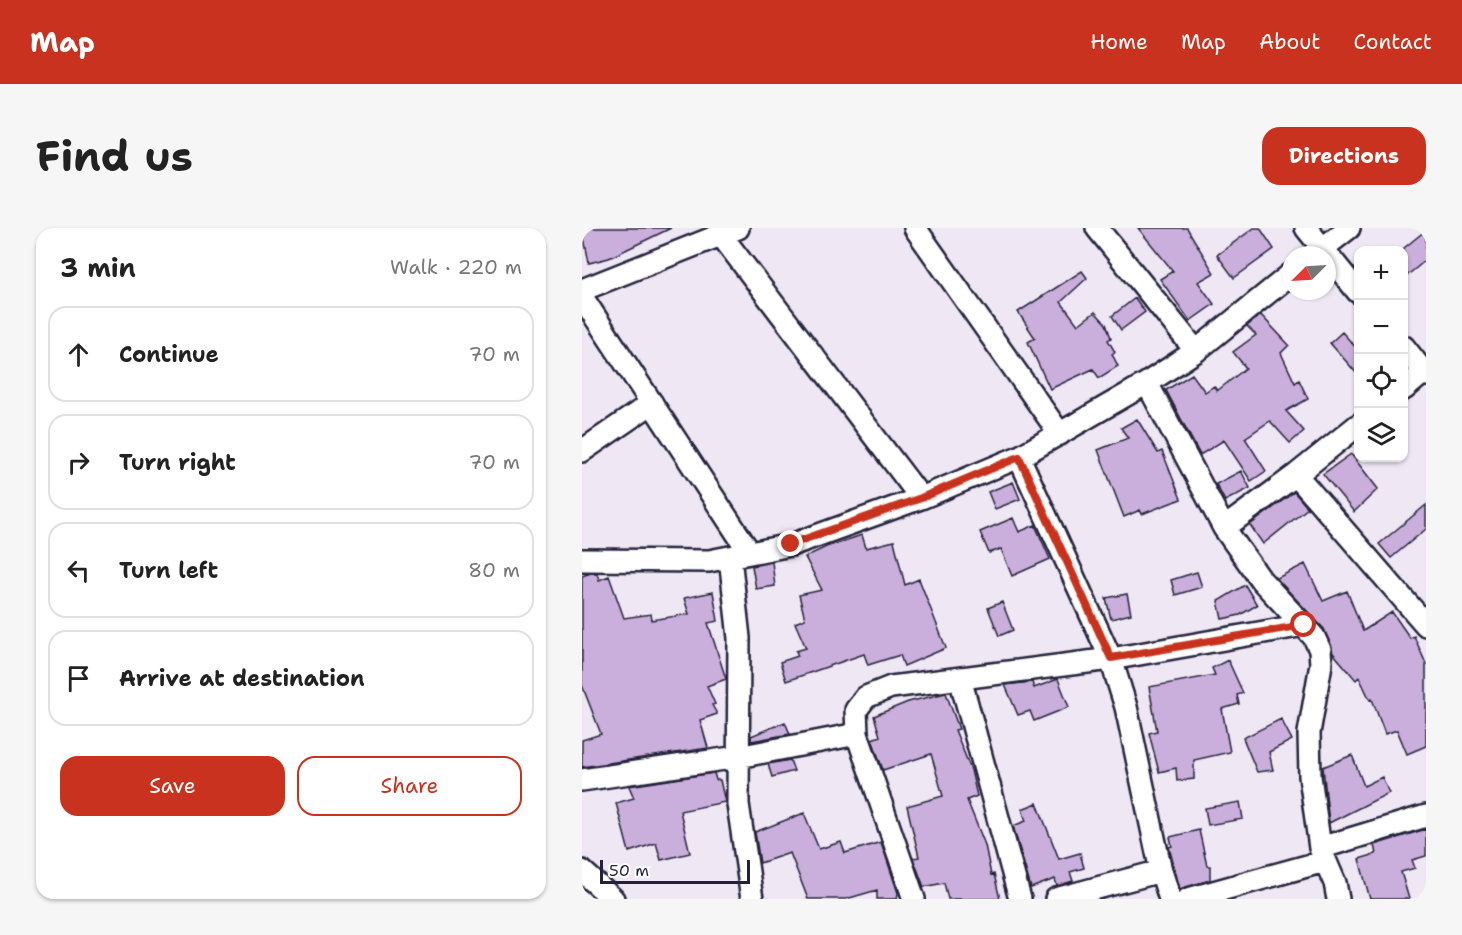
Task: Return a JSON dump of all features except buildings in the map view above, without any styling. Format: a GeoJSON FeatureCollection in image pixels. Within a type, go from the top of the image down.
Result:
{"type":"FeatureCollection","features":[{"type":"Feature","properties":{"kind":"street"},"geometry":{"type":"LineString","coordinates":[[915,228],[1060,434]]}},
{"type":"Feature","properties":{"kind":"street"},"geometry":{"type":"LineString","coordinates":[[1097,228],[1196,351]]}},
{"type":"Feature","properties":{"kind":"street"},"geometry":{"type":"LineString","coordinates":[[1306,228],[1315,246]]}},
{"type":"Feature","properties":{"kind":"street"},"geometry":{"type":"LineString","coordinates":[[1325,246],[1349,228]]}},
{"type":"Feature","properties":{"kind":"street"},"geometry":{"type":"LineString","coordinates":[[582,290],[730,232],[921,498]]}},
{"type":"Feature","properties":{"kind":"street"},"geometry":{"type":"LineString","coordinates":[[1336,269],[1354,287]]}},
{"type":"Feature","properties":{"kind":"street"},"geometry":{"type":"LineString","coordinates":[[582,560],[710,561],[791,544],[921,498],[1019,457],[1147,383],[1196,351],[1282,281]]}},
{"type":"Feature","properties":{"kind":"street"},"geometry":{"type":"LineString","coordinates":[[582,297],[652,404],[740,555],[738,804],[752,899]]}},
{"type":"Feature","properties":{"kind":"street"},"geometry":{"type":"LineString","coordinates":[[1408,352],[1425,373],[1408,386]]}},
{"type":"Feature","properties":{"kind":"street"},"geometry":{"type":"LineString","coordinates":[[1147,383],[1224,528],[1261,580],[1314,637],[1320,650],[1321,664],[1309,733],[1310,776],[1322,855],[1335,883],[1338,899]]}},
{"type":"Feature","properties":{"kind":"street"},"geometry":{"type":"LineString","coordinates":[[582,451],[652,404]]}},
{"type":"Feature","properties":{"kind":"street"},"geometry":{"type":"LineString","coordinates":[[1224,528],[1354,429]]}},
{"type":"Feature","properties":{"kind":"street"},"geometry":{"type":"LineString","coordinates":[[1019,457],[1111,658],[1126,707],[1161,871],[1170,899]]}},
{"type":"Feature","properties":{"kind":"street"},"geometry":{"type":"LineString","coordinates":[[1296,475],[1426,626]]}},
{"type":"Feature","properties":{"kind":"street"},"geometry":{"type":"LineString","coordinates":[[914,899],[857,734],[856,710],[866,697],[891,687],[1111,658],[1304,625]]}},
{"type":"Feature","properties":{"kind":"street"},"geometry":{"type":"LineString","coordinates":[[960,678],[1020,899]]}},
{"type":"Feature","properties":{"kind":"street"},"geometry":{"type":"LineString","coordinates":[[582,780],[738,757],[857,734]]}},
{"type":"Feature","properties":{"kind":"street"},"geometry":{"type":"LineString","coordinates":[[1188,899],[1322,855],[1426,816]]}},
{"type":"Feature","properties":{"kind":"street"},"geometry":{"type":"LineString","coordinates":[[582,871],[614,899]]}},
{"type":"Feature","properties":{"kind":"street"},"geometry":{"type":"LineString","coordinates":[[1056,899],[1161,871]]}},
{"type":"Feature","properties":{"kind":"route"},"geometry":{"type":"LineString","coordinates":[[791,544],[921,498],[1019,457],[1087,610],[1111,658],[1304,625]]}}]}
